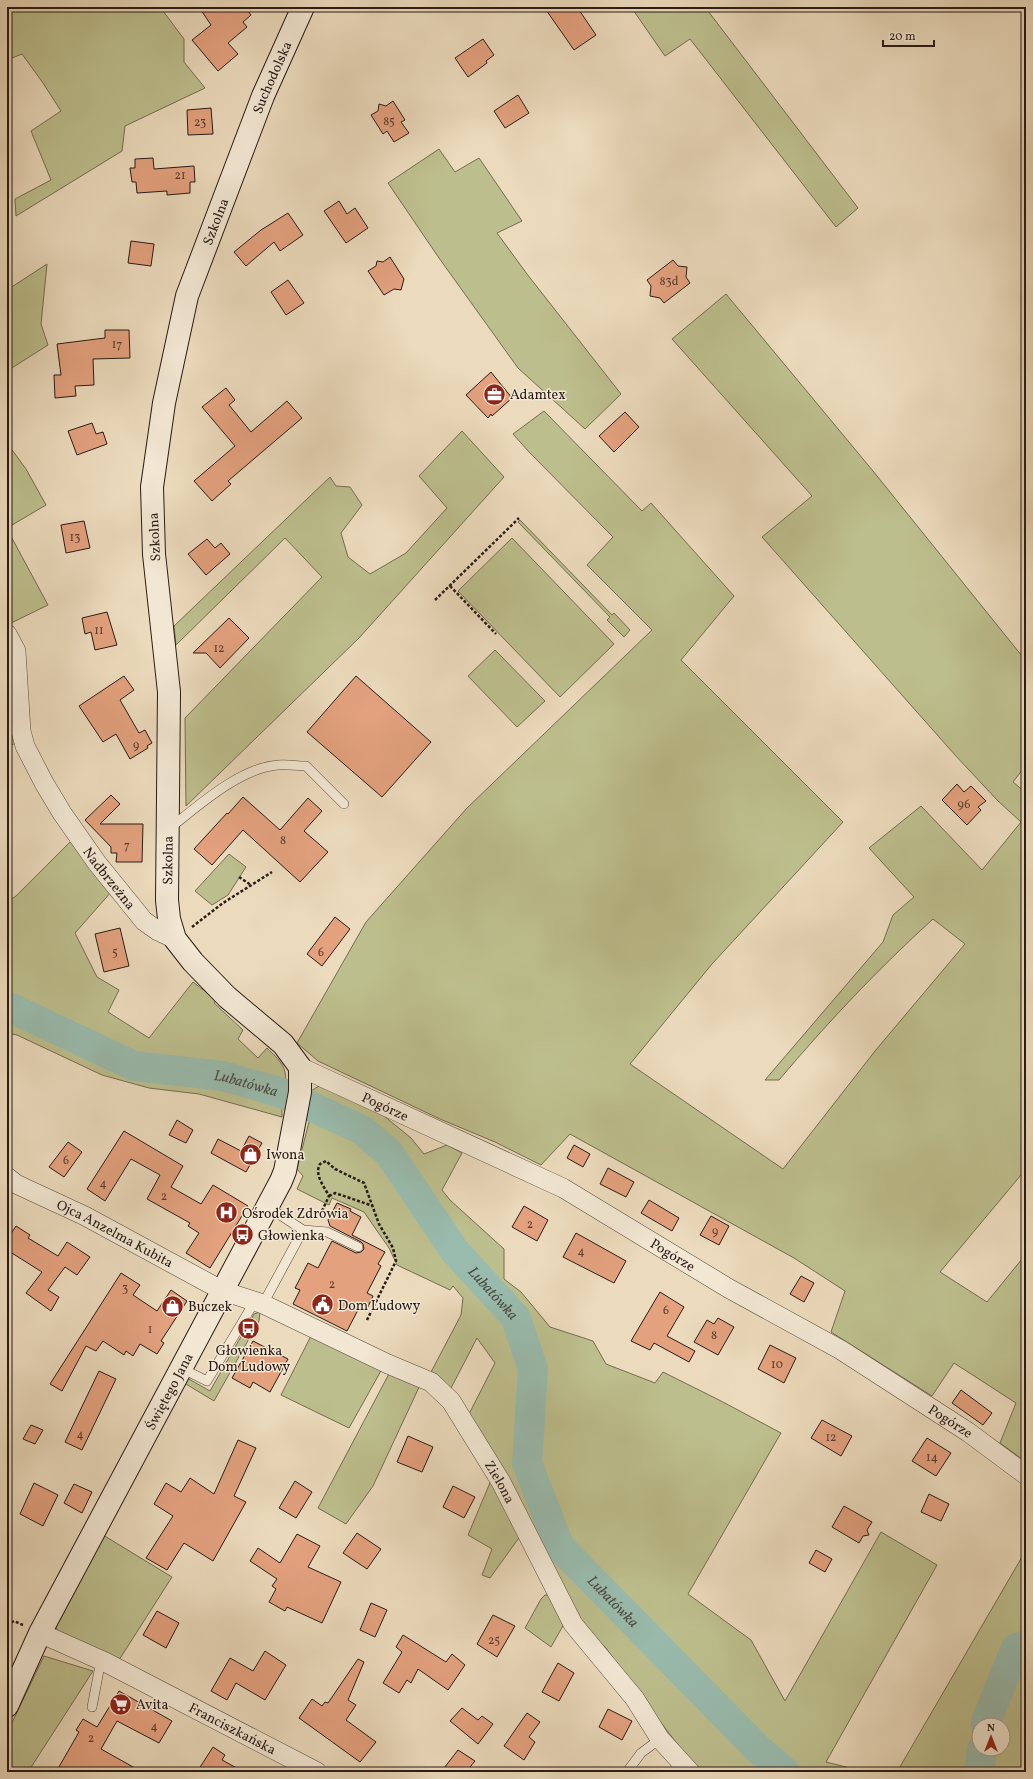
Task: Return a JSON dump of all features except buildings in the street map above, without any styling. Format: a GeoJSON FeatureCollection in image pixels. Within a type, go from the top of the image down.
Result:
{"type":"FeatureCollection","features":[{"type":"Feature","properties":{"kind":"street","name":"Suchodolska"},"geometry":{"type":"LineString","coordinates":[[243,148],[263,96],[303,7]]}},
{"type":"Feature","properties":{"kind":"street","name":"Szkolna"},"geometry":{"type":"LineString","coordinates":[[175,939],[169,919],[168,900],[169,692],[154,554],[152,487],[164,402],[187,296],[243,148]]}},
{"type":"Feature","properties":{"kind":"street","name":"Nadbrzeżna"},"geometry":{"type":"LineString","coordinates":[[7,634],[16,651],[21,731],[25,746],[44,783],[62,813],[97,863],[144,921],[158,931],[175,939],[193,962],[227,996],[283,1044],[300,1067]]}},
{"type":"Feature","properties":{"kind":"street","name":"Świętego Jana"},"geometry":{"type":"LineString","coordinates":[[7,1706],[40,1633],[268,1207],[285,1171],[300,1092],[300,1067]]}},
{"type":"Feature","properties":{"kind":"street","name":"Pogórze"},"geometry":{"type":"LineString","coordinates":[[300,1067],[563,1188],[728,1288],[841,1350],[968,1432],[1026,1475]]}},
{"type":"Feature","properties":{"kind":"street","name":"Ojca Anzelma Kubita"},"geometry":{"type":"LineString","coordinates":[[7,1177],[16,1184],[85,1216],[223,1291]]}},
{"type":"Feature","properties":{"kind":"street","name":"Zielona"},"geometry":{"type":"LineString","coordinates":[[223,1291],[259,1303],[388,1364],[431,1382],[451,1401],[501,1482],[573,1624],[635,1699],[660,1739],[690,1772]]}},
{"type":"Feature","properties":{"kind":"street","name":"Franciszkańska"},"geometry":{"type":"LineString","coordinates":[[40,1633],[102,1660],[317,1772]]}},
{"type":"Feature","properties":{"kind":"lane"},"geometry":{"type":"LineString","coordinates":[[169,829],[202,803],[244,774],[278,764],[306,766],[344,804]]}},
{"type":"Feature","properties":{"kind":"lane"},"geometry":{"type":"LineString","coordinates":[[268,1207],[302,1230],[327,1232],[358,1247]]}},
{"type":"Feature","properties":{"kind":"lane"},"geometry":{"type":"LineString","coordinates":[[181,1368],[208,1381],[259,1303],[302,1230]]}},
{"type":"Feature","properties":{"kind":"lane"},"geometry":{"type":"LineString","coordinates":[[92,1707],[102,1660]]}},
{"type":"Feature","properties":{"kind":"lane"},"geometry":{"type":"LineString","coordinates":[[627,1772],[641,1753],[660,1739]]}},
{"type":"Feature","properties":{"kind":"path"},"geometry":{"type":"LineString","coordinates":[[435,600],[519,518]]}},
{"type":"Feature","properties":{"kind":"path"},"geometry":{"type":"LineString","coordinates":[[450,586],[496,634]]}},
{"type":"Feature","properties":{"kind":"path"},"geometry":{"type":"LineString","coordinates":[[197,923],[222,903],[272,872]]}},
{"type":"Feature","properties":{"kind":"path"},"geometry":{"type":"LineString","coordinates":[[239,877],[251,885]]}},
{"type":"Feature","properties":{"kind":"path"},"geometry":{"type":"LineString","coordinates":[[329,1196],[321,1183],[318,1168],[320,1164],[326,1161],[335,1169],[364,1183],[379,1224],[393,1248],[396,1261],[366,1320]]}},
{"type":"Feature","properties":{"kind":"path"},"geometry":{"type":"LineString","coordinates":[[322,1211],[329,1196],[335,1193],[373,1206]]}},
{"type":"Feature","properties":{"kind":"green space"},"geometry":{"type":"Polygon","coordinates":[[[7,7],[160,7],[184,39],[184,62],[205,88],[125,126],[122,151],[16,216],[15,199],[51,180],[31,131],[61,111],[22,54],[7,60],[7,7]]]}},
{"type":"Feature","properties":{"kind":"green space"},"geometry":{"type":"Polygon","coordinates":[[[631,7],[705,7],[858,208],[836,227],[690,39],[665,56],[631,7]]]}},
{"type":"Feature","properties":{"kind":"green space"},"geometry":{"type":"Polygon","coordinates":[[[439,149],[455,172],[479,158],[522,221],[497,233],[527,274],[621,394],[585,429],[518,368],[439,258],[388,183],[439,149]]]}},
{"type":"Feature","properties":{"kind":"green space"},"geometry":{"type":"Polygon","coordinates":[[[47,264],[41,324],[48,345],[7,371],[7,290],[47,264]]]}},
{"type":"Feature","properties":{"kind":"green space"},"geometry":{"type":"Polygon","coordinates":[[[726,294],[873,471],[1026,661],[1026,765],[1013,782],[1026,793],[1026,1169],[940,1272],[987,1302],[1026,1254],[1026,1462],[1000,1443],[1016,1403],[954,1363],[932,1396],[831,1332],[845,1291],[794,1258],[570,1134],[541,1165],[495,1142],[440,1119],[318,1061],[297,1043],[366,922],[467,808],[652,630],[587,565],[613,537],[513,434],[544,411],[642,511],[651,503],[734,596],[681,660],[843,822],[712,964],[630,1064],[783,1169],[875,1051],[965,944],[933,919],[892,957],[853,997],[779,1080],[765,1080],[883,942],[893,915],[914,897],[869,848],[921,806],[982,870],[1021,822],[998,801],[955,755],[762,537],[812,496],[672,339],[726,294]]]}},
{"type":"Feature","properties":{"kind":"green space"},"geometry":{"type":"Polygon","coordinates":[[[462,431],[504,477],[359,638],[186,806],[185,718],[322,577],[285,538],[176,645],[174,626],[330,477],[336,486],[350,487],[362,505],[341,533],[348,557],[370,574],[406,553],[447,508],[419,476],[462,431]]]}},
{"type":"Feature","properties":{"kind":"green space"},"geometry":{"type":"Polygon","coordinates":[[[7,443],[26,469],[46,505],[7,528],[7,443]]]}},
{"type":"Feature","properties":{"kind":"green space"},"geometry":{"type":"Polygon","coordinates":[[[520,520],[612,615],[614,613],[630,630],[624,637],[607,620],[610,617],[518,522],[520,520]]]}},
{"type":"Feature","properties":{"kind":"green space"},"geometry":{"type":"Polygon","coordinates":[[[7,529],[48,605],[7,625],[7,529]]]}},
{"type":"Feature","properties":{"kind":"green space"},"geometry":{"type":"Polygon","coordinates":[[[512,538],[614,644],[560,697],[458,591],[512,538]]]}},
{"type":"Feature","properties":{"kind":"green space"},"geometry":{"type":"Polygon","coordinates":[[[7,645],[16,743],[7,747],[7,645]]]}},
{"type":"Feature","properties":{"kind":"green space"},"geometry":{"type":"Polygon","coordinates":[[[495,650],[545,701],[517,727],[468,676],[495,650]]]}},
{"type":"Feature","properties":{"kind":"green space"},"geometry":{"type":"Polygon","coordinates":[[[72,840],[112,891],[75,933],[97,977],[119,990],[108,1012],[149,1038],[193,982],[216,1000],[214,1003],[243,1030],[238,1039],[258,1058],[267,1048],[276,1057],[284,1069],[286,1079],[285,1086],[236,1071],[153,1061],[121,1051],[115,1063],[151,1074],[220,1082],[271,1094],[282,1107],[282,1117],[199,1094],[149,1088],[102,1075],[17,1035],[7,1033],[7,902],[16,896],[72,840]]]}},
{"type":"Feature","properties":{"kind":"green space"},"geometry":{"type":"Polygon","coordinates":[[[229,854],[246,867],[228,895],[212,905],[195,891],[229,854]]]}},
{"type":"Feature","properties":{"kind":"green space"},"geometry":{"type":"Polygon","coordinates":[[[322,1084],[373,1107],[411,1138],[424,1154],[447,1145],[462,1153],[442,1190],[450,1200],[504,1249],[504,1279],[521,1292],[550,1327],[593,1341],[606,1364],[655,1383],[663,1372],[781,1433],[688,1594],[751,1640],[785,1701],[881,1532],[937,1565],[826,1762],[866,1772],[701,1772],[695,1767],[632,1685],[606,1648],[576,1618],[469,1414],[495,1363],[477,1338],[450,1390],[430,1374],[461,1315],[463,1298],[453,1286],[450,1290],[397,1265],[389,1248],[364,1212],[332,1198],[329,1205],[297,1189],[303,1176],[297,1169],[310,1118],[357,1138],[389,1165],[444,1251],[473,1281],[483,1271],[466,1257],[410,1169],[394,1148],[375,1130],[357,1119],[311,1096],[311,1091],[322,1084]]]}},
{"type":"Feature","properties":{"kind":"green space"},"geometry":{"type":"Polygon","coordinates":[[[260,1312],[259,1321],[214,1401],[181,1381],[187,1378],[210,1391],[243,1333],[247,1335],[253,1326],[249,1323],[254,1314],[260,1312]]]}},
{"type":"Feature","properties":{"kind":"green space"},"geometry":{"type":"Polygon","coordinates":[[[311,1336],[382,1369],[349,1428],[281,1395],[311,1336]]]}},
{"type":"Feature","properties":{"kind":"green space"},"geometry":{"type":"Polygon","coordinates":[[[391,1370],[421,1383],[373,1486],[346,1524],[318,1508],[391,1370]]]}},
{"type":"Feature","properties":{"kind":"green space"},"geometry":{"type":"Polygon","coordinates":[[[492,1478],[521,1535],[490,1578],[482,1575],[492,1549],[468,1535],[492,1478]]]}},
{"type":"Feature","properties":{"kind":"green space"},"geometry":{"type":"Polygon","coordinates":[[[103,1535],[172,1577],[119,1660],[60,1634],[55,1626],[103,1535]]]}},
{"type":"Feature","properties":{"kind":"green space"},"geometry":{"type":"Polygon","coordinates":[[[1026,1550],[1026,1772],[897,1772],[1026,1550]]]}},
{"type":"Feature","properties":{"kind":"green space"},"geometry":{"type":"Polygon","coordinates":[[[545,1595],[551,1595],[564,1624],[551,1647],[525,1628],[541,1599],[545,1595]]]}},
{"type":"Feature","properties":{"kind":"green space"},"geometry":{"type":"Polygon","coordinates":[[[44,1656],[93,1671],[28,1772],[7,1772],[7,1733],[44,1656]]]}},
{"type":"Feature","properties":{"kind":"waterway","name":"Lubatówka"},"geometry":{"type":"LineString","coordinates":[[7,1006],[134,1066],[223,1076],[282,1093],[362,1130],[389,1153],[454,1250],[516,1318],[533,1369],[527,1463],[559,1546],[758,1749],[785,1772]]}},
{"type":"Feature","properties":{"kind":"waterway","name":"Lubatówka"},"geometry":{"type":"LineString","coordinates":[[988,1717],[1016,1648],[1026,1645]]}},
{"type":"Feature","properties":{"kind":"waterway","name":"Lubatówka"},"geometry":{"type":"LineString","coordinates":[[979,1772],[981,1757]]}},
{"type":"Feature","properties":{"kind":"place","name":"Adamtex"},"geometry":{"type":"Point","coordinates":[495,394]}},
{"type":"Feature","properties":{"kind":"place","name":"Iwona"},"geometry":{"type":"Point","coordinates":[250,1154]}},
{"type":"Feature","properties":{"kind":"place","name":"Ośrodek Zdrowia"},"geometry":{"type":"Point","coordinates":[226,1213]}},
{"type":"Feature","properties":{"kind":"place","name":"Głowienka"},"geometry":{"type":"Point","coordinates":[243,1235]}},
{"type":"Feature","properties":{"kind":"place","name":"Dom Ludowy"},"geometry":{"type":"Point","coordinates":[323,1305]}},
{"type":"Feature","properties":{"kind":"place","name":"Buczek"},"geometry":{"type":"Point","coordinates":[172,1306]}},
{"type":"Feature","properties":{"kind":"place","name":"Głowienka Dom Ludowy"},"geometry":{"type":"Point","coordinates":[249,1328]}},
{"type":"Feature","properties":{"kind":"place","name":"Avita"},"geometry":{"type":"Point","coordinates":[121,1704]}}]}
